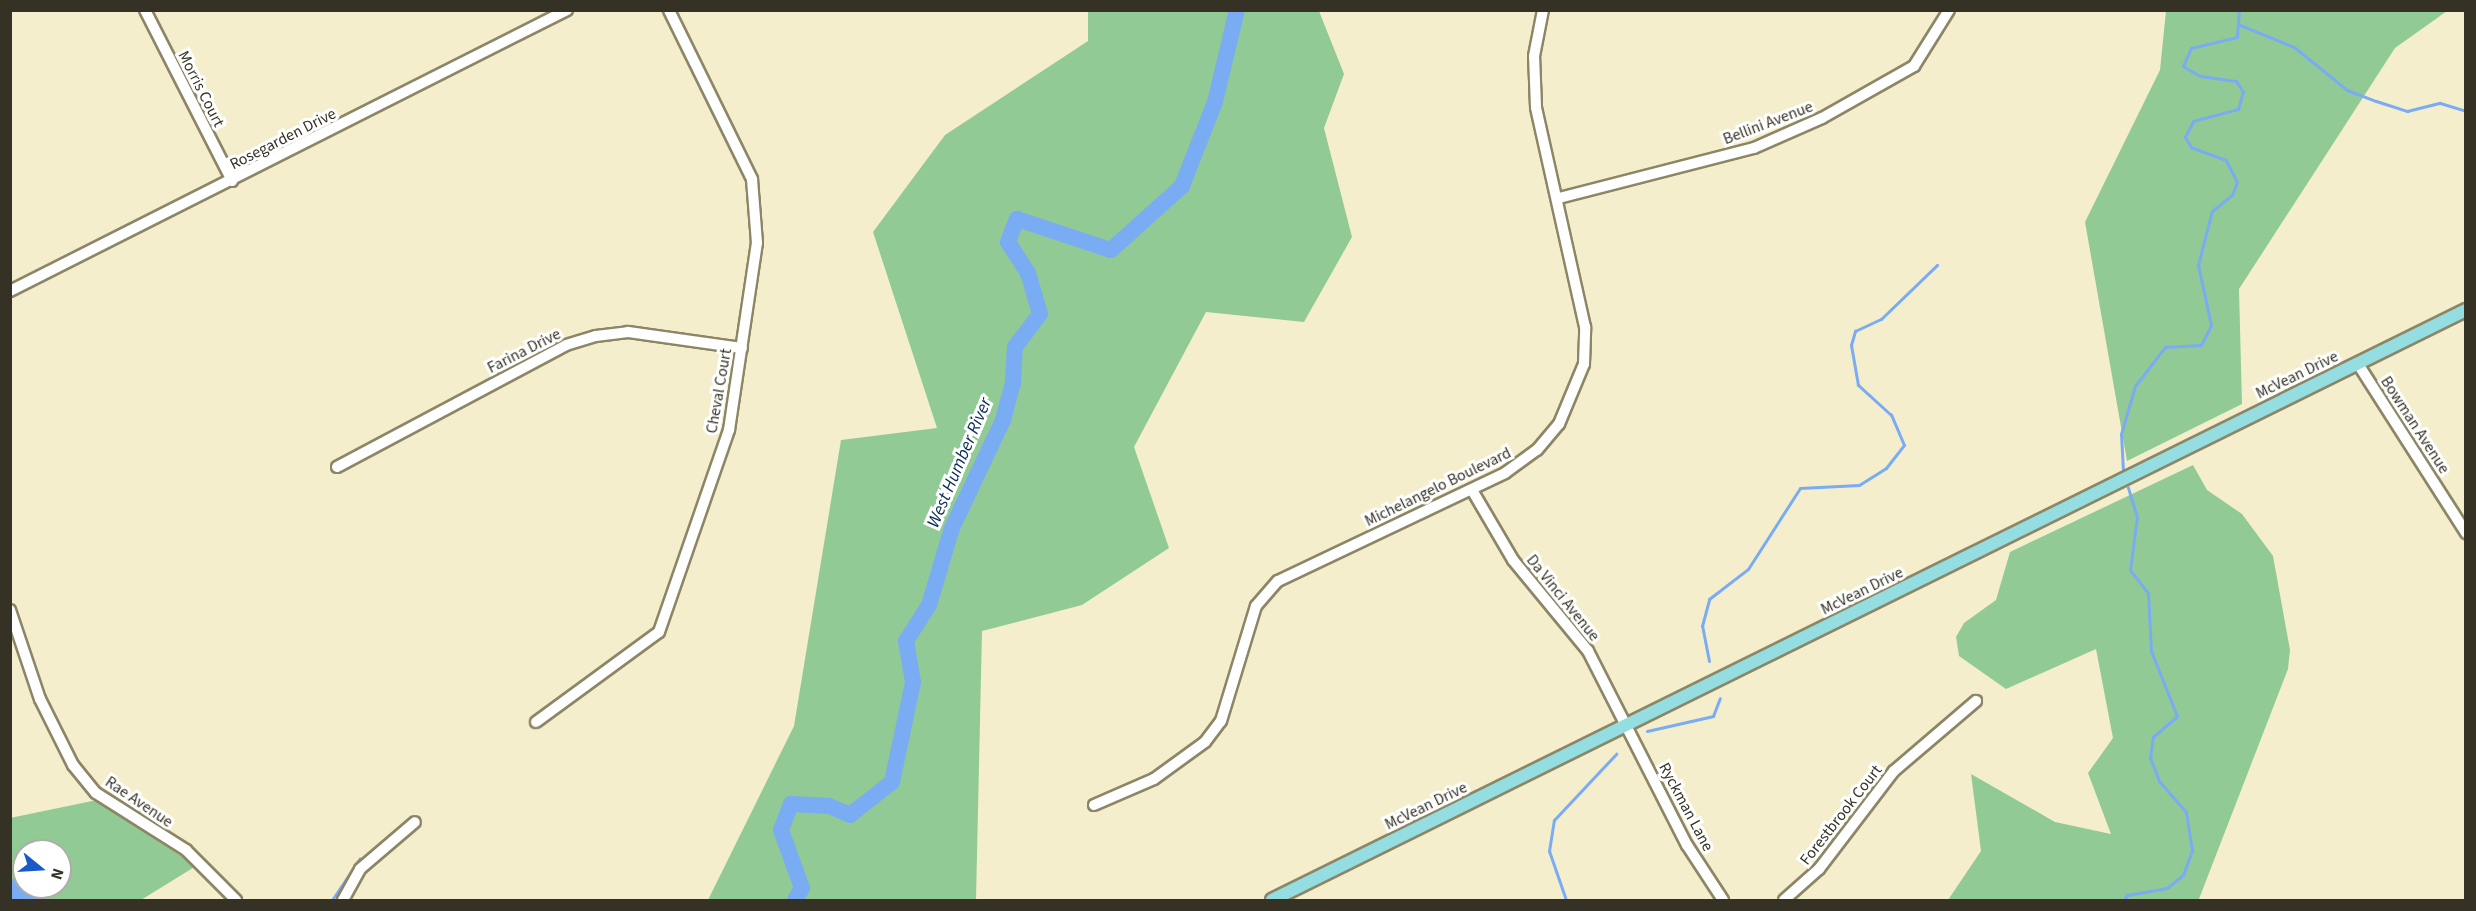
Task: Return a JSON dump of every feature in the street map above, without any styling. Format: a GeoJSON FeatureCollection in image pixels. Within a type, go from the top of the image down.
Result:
{"type":"FeatureCollection","features":[{"type":"Feature","properties":{"kind":"main road","name":"McVean Drive"},"geometry":{"type":"LineString","coordinates":[[1272,900],[2466,310]]}},
{"type":"Feature","properties":{"kind":"street","name":"Morris Court"},"geometry":{"type":"LineString","coordinates":[[145,10],[232,181]]}},
{"type":"Feature","properties":{"kind":"street","name":"Rosegarden Drive"},"geometry":{"type":"LineString","coordinates":[[10,291],[567,10]]}},
{"type":"Feature","properties":{"kind":"street","name":"Cheval Court"},"geometry":{"type":"LineString","coordinates":[[536,722],[659,632],[729,430],[757,243],[752,179],[669,10]]}},
{"type":"Feature","properties":{"kind":"street","name":"Michelangelo Boulevard"},"geometry":{"type":"LineString","coordinates":[[1094,805],[1154,779],[1205,742],[1221,722],[1256,606],[1278,581],[1472,490],[1541,447],[1579,383],[1585,327],[1559,198],[1536,107],[1534,56],[1543,10]]}},
{"type":"Feature","properties":{"kind":"street","name":"Bellini Avenue"},"geometry":{"type":"LineString","coordinates":[[1559,198],[1754,148],[1822,118],[1914,66],[1949,10]]}},
{"type":"Feature","properties":{"kind":"street","name":"Farina Drive"},"geometry":{"type":"LineString","coordinates":[[337,467],[566,345],[596,336],[628,332],[742,348]]}},
{"type":"Feature","properties":{"kind":"street","name":"Bowman Avenue"},"geometry":{"type":"LineString","coordinates":[[2358,364],[2466,533]]}},
{"type":"Feature","properties":{"kind":"street","name":"Da Vinci Avenue"},"geometry":{"type":"LineString","coordinates":[[1472,490],[1513,560],[1588,651],[1628,725]]}},
{"type":"Feature","properties":{"kind":"street","name":"Rae Avenue"},"geometry":{"type":"LineString","coordinates":[[10,610],[40,699],[73,765],[96,793],[186,850],[236,900]]}},
{"type":"Feature","properties":{"kind":"street","name":"Forestbrook Court"},"geometry":{"type":"LineString","coordinates":[[1784,900],[1820,869],[1894,771],[1976,701]]}},
{"type":"Feature","properties":{"kind":"street","name":"Ryckman Lane"},"geometry":{"type":"LineString","coordinates":[[1628,725],[1687,845],[1723,900]]}},
{"type":"Feature","properties":{"kind":"street"},"geometry":{"type":"LineString","coordinates":[[343,900],[360,870],[415,822]]}},
{"type":"Feature","properties":{"kind":"green space"},"geometry":{"type":"Polygon","coordinates":[[[1088,11],[1319,11],[1344,74],[1324,128],[1352,237],[1304,322],[1206,312],[1134,447],[1169,548],[1082,605],[982,631],[976,900],[708,900],[794,726],[841,440],[937,428],[873,232],[945,135],[1088,41],[1088,11]]]}},
{"type":"Feature","properties":{"kind":"green space"},"geometry":{"type":"Polygon","coordinates":[[[2166,11],[2447,11],[2395,48],[2239,289],[2242,404],[2127,461],[2085,222],[2160,70],[2166,11]]]}},
{"type":"Feature","properties":{"kind":"green space"},"geometry":{"type":"Polygon","coordinates":[[[2193,465],[2207,490],[2242,514],[2273,556],[2290,650],[2288,669],[2199,899],[1948,900],[1981,851],[1971,774],[2055,822],[2111,834],[2088,773],[2113,738],[2096,649],[2006,689],[1959,656],[1956,637],[1964,623],[1996,600],[2010,552],[2193,465]]]}},
{"type":"Feature","properties":{"kind":"green space"},"geometry":{"type":"Polygon","coordinates":[[[97,800],[196,866],[141,900],[11,900],[10,818],[97,800]]]}},
{"type":"Feature","properties":{"kind":"water"},"geometry":{"type":"Polygon","coordinates":[[[11,881],[12,899],[46,899],[11,900],[11,881]]]}},
{"type":"Feature","properties":{"kind":"waterway","name":"West Humber River"},"geometry":{"type":"LineString","coordinates":[[795,900],[802,888],[781,830],[791,804],[829,806],[850,815],[892,782],[913,682],[906,641],[929,605],[952,528],[1003,420],[1013,383],[1015,347],[1040,314],[1028,273],[1008,242],[1017,219],[1111,250],[1182,186],[1215,102],[1237,10]]}},
{"type":"Feature","properties":{"kind":"waterway"},"geometry":{"type":"LineString","coordinates":[[2123,471],[2121,434],[2135,386],[2165,347],[2201,345],[2211,325],[2198,265],[2212,211],[2232,195],[2237,182],[2226,160],[2191,147],[2185,137],[2193,121],[2238,109],[2243,92],[2236,81],[2200,76],[2183,66],[2191,48],[2237,37],[2239,10]]}},
{"type":"Feature","properties":{"kind":"waterway"},"geometry":{"type":"LineString","coordinates":[[2302,10],[2333,10]]}},
{"type":"Feature","properties":{"kind":"waterway"},"geometry":{"type":"LineString","coordinates":[[2240,25],[2294,47],[2347,90],[2407,111],[2440,103],[2466,111]]}},
{"type":"Feature","properties":{"kind":"waterway"},"geometry":{"type":"LineString","coordinates":[[1709,661],[1702,626],[1709,599],[1748,569],[1800,488],[1859,485],[1886,468],[1904,445],[1891,415],[1858,385],[1851,345],[1855,331],[1881,319],[1937,265]]}},
{"type":"Feature","properties":{"kind":"waterway"},"geometry":{"type":"LineString","coordinates":[[2124,900],[2127,895],[2167,888],[2183,875],[2192,850],[2186,812],[2159,781],[2150,758],[2153,737],[2177,716],[2151,651],[2148,593],[2130,570],[2137,517],[2128,487]]}},
{"type":"Feature","properties":{"kind":"waterway"},"geometry":{"type":"LineString","coordinates":[[1647,731],[1713,716],[1720,698]]}},
{"type":"Feature","properties":{"kind":"waterway"},"geometry":{"type":"LineString","coordinates":[[1566,900],[1549,851],[1554,820],[1616,754]]}},
{"type":"Feature","properties":{"kind":"waterway"},"geometry":{"type":"LineString","coordinates":[[332,900],[360,858]]}}]}
